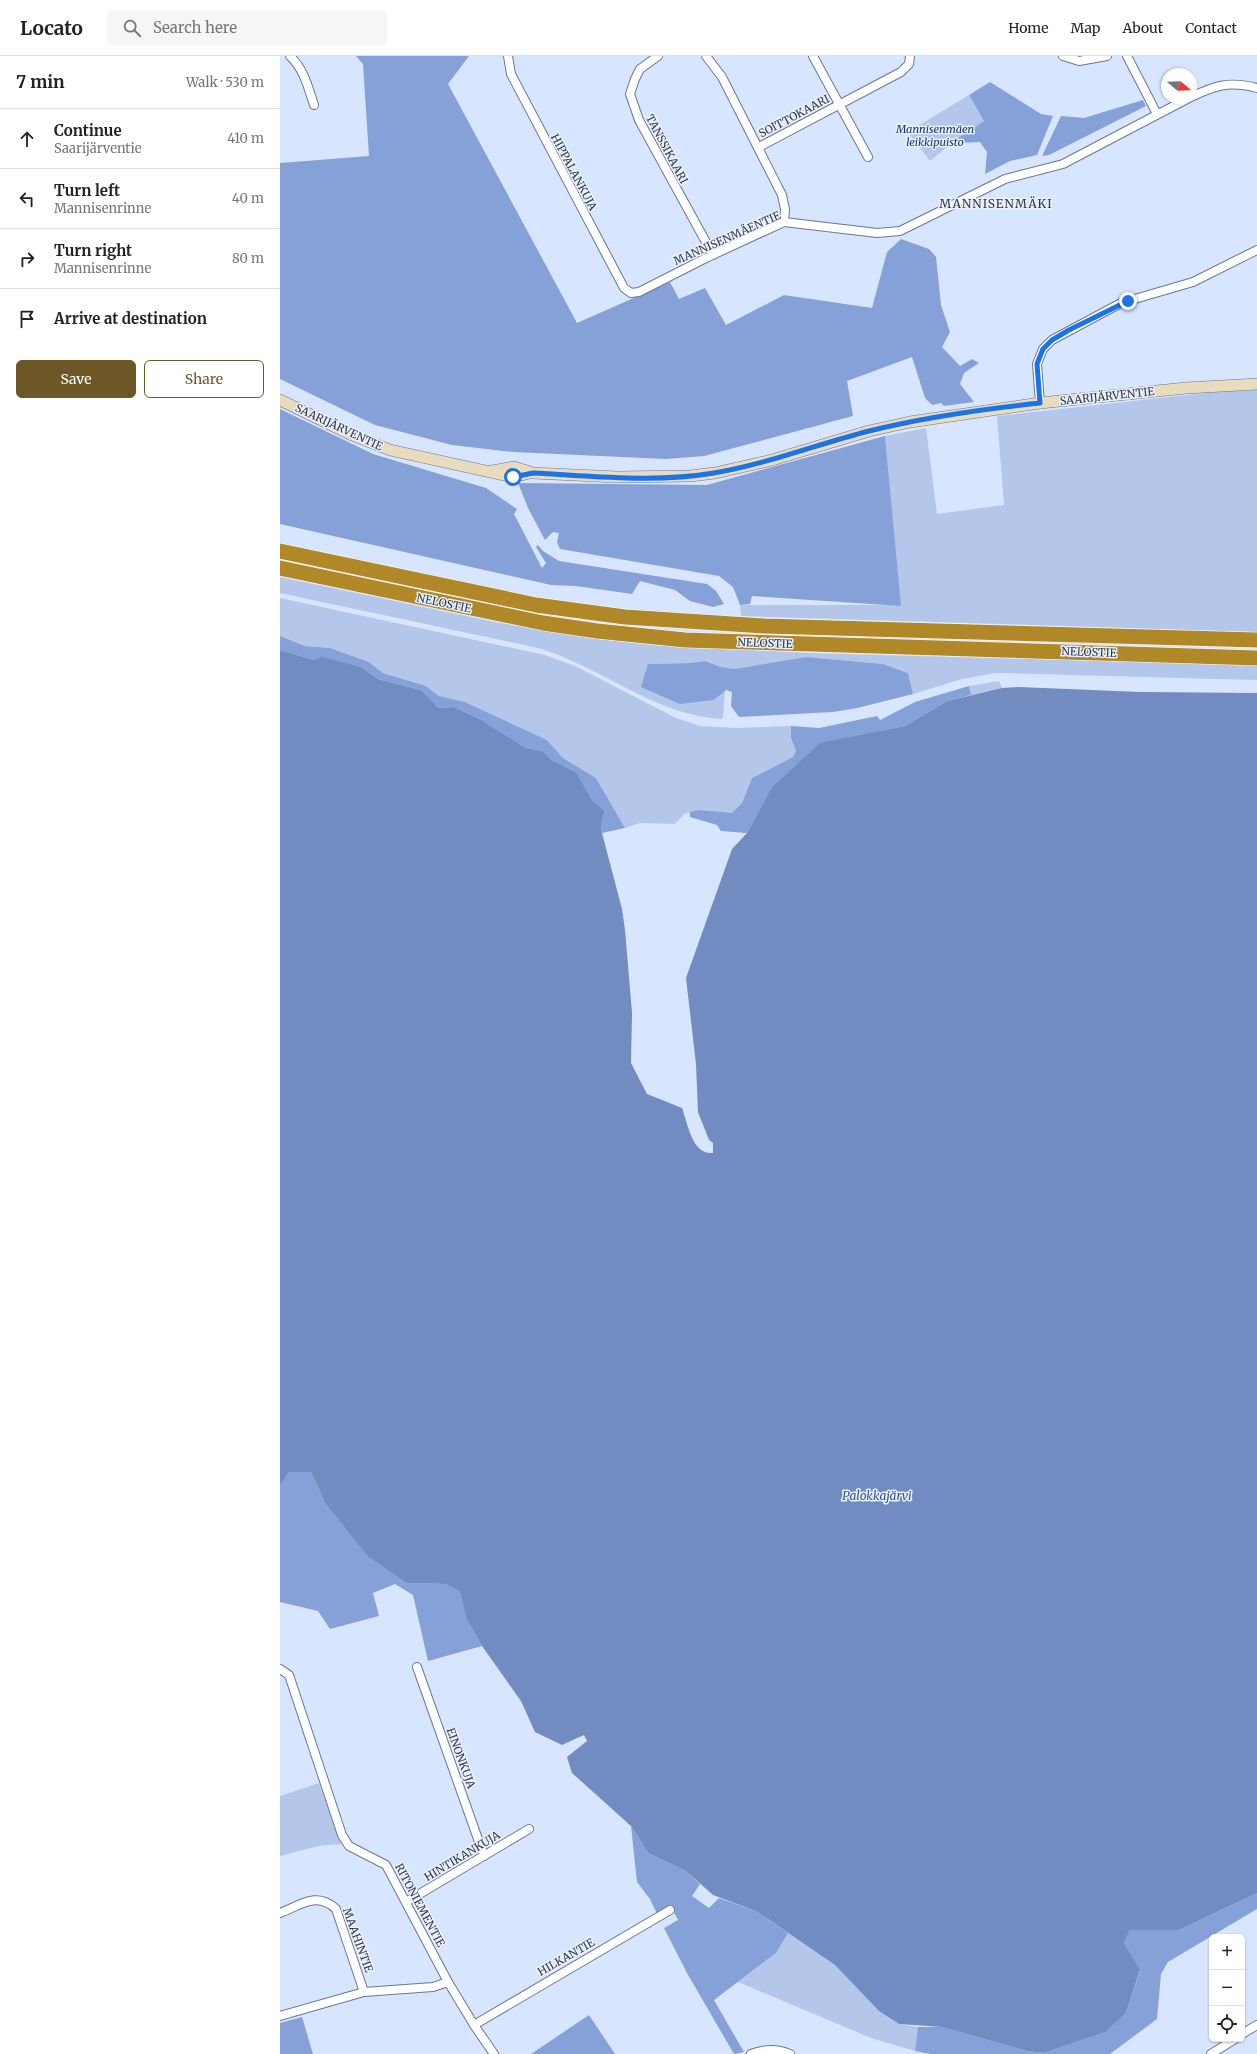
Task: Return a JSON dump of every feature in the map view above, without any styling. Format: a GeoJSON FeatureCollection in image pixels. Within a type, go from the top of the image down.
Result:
{"type":"FeatureCollection","features":[{"type":"Feature","properties":{"kind":"highway","name":"NELOSTIE"},"geometry":{"type":"LineString","coordinates":[[280,551],[529,603],[633,618],[764,626],[1257,640]]}},
{"type":"Feature","properties":{"kind":"highway","name":"NELOSTIE"},"geometry":{"type":"LineString","coordinates":[[280,568],[543,623],[598,631],[685,640],[1257,658]]}},
{"type":"Feature","properties":{"kind":"main road","name":"SAARIJÄRVENTIE"},"geometry":{"type":"LineString","coordinates":[[280,400],[352,435],[390,450],[461,466],[492,471],[514,467],[533,473],[655,478],[715,473],[772,460],[869,431],[910,422],[1040,403],[1186,388],[1257,384]]}},
{"type":"Feature","properties":{"kind":"street"},"geometry":{"type":"LineString","coordinates":[[290,56],[298,64],[303,74],[314,105]]}},
{"type":"Feature","properties":{"kind":"street","name":"HIPPALANKUJA"},"geometry":{"type":"LineString","coordinates":[[508,56],[510,74],[599,243],[624,288],[631,293]]}},
{"type":"Feature","properties":{"kind":"street","name":"TANSSIKAARI"},"geometry":{"type":"LineString","coordinates":[[658,56],[640,69],[634,79],[630,94],[638,120],[713,255]]}},
{"type":"Feature","properties":{"kind":"street"},"geometry":{"type":"LineString","coordinates":[[706,56],[722,77],[759,147],[782,195],[785,209],[784,222]]}},
{"type":"Feature","properties":{"kind":"street","name":"SOITTOKAARI"},"geometry":{"type":"LineString","coordinates":[[814,56],[868,157]]}},
{"type":"Feature","properties":{"kind":"street","name":"SOITTOKAARI"},"geometry":{"type":"LineString","coordinates":[[759,147],[901,72],[909,64],[910,56]]}},
{"type":"Feature","properties":{"kind":"street"},"geometry":{"type":"LineString","coordinates":[[1064,56],[1079,61],[1107,56]]}},
{"type":"Feature","properties":{"kind":"street"},"geometry":{"type":"LineString","coordinates":[[1127,56],[1157,114]]}},
{"type":"Feature","properties":{"kind":"street","name":"MANNISENMÄENTIE"},"geometry":{"type":"LineString","coordinates":[[1197,94],[1211,87],[1224,84],[1241,84],[1257,88]]}},
{"type":"Feature","properties":{"kind":"street","name":"MANNISENMÄENTIE"},"geometry":{"type":"LineString","coordinates":[[631,293],[639,292],[784,222],[877,233],[900,231],[1005,179],[1063,164],[1178,104]]}},
{"type":"Feature","properties":{"kind":"street"},"geometry":{"type":"LineString","coordinates":[[1040,403],[1037,364],[1043,349],[1052,340],[1121,303],[1193,282],[1257,250]]}},
{"type":"Feature","properties":{"kind":"street","name":"EINONKUJA"},"geometry":{"type":"LineString","coordinates":[[417,1667],[484,1856]]}},
{"type":"Feature","properties":{"kind":"street","name":"RITONIEMENTIE"},"geometry":{"type":"LineString","coordinates":[[280,1670],[289,1675],[342,1836],[349,1846],[386,1865],[448,1982],[492,2053]]}},
{"type":"Feature","properties":{"kind":"street","name":"HINTIKANKUJA"},"geometry":{"type":"LineString","coordinates":[[406,1902],[529,1829]]}},
{"type":"Feature","properties":{"kind":"street","name":"MAAHINTIE"},"geometry":{"type":"LineString","coordinates":[[280,1913],[317,1898],[328,1901],[336,1909],[364,1992]]}},
{"type":"Feature","properties":{"kind":"street","name":"HILKANTIE"},"geometry":{"type":"LineString","coordinates":[[474,2025],[670,1910]]}},
{"type":"Feature","properties":{"kind":"street"},"geometry":{"type":"LineString","coordinates":[[280,2016],[364,1992],[433,1987],[448,1982]]}},
{"type":"Feature","properties":{"kind":"street"},"geometry":{"type":"LineString","coordinates":[[1245,2032],[1257,2025]]}},
{"type":"Feature","properties":{"kind":"street"},"geometry":{"type":"LineString","coordinates":[[1211,2054],[1230,2042]]}},
{"type":"Feature","properties":{"kind":"street"},"geometry":{"type":"LineString","coordinates":[[750,2054],[762,2050],[775,2050],[790,2054]]}},
{"type":"Feature","properties":{"kind":"green space","name":"Mannisenmäen leikkipuisto"},"geometry":{"type":"Polygon","coordinates":[[[969,95],[984,121],[957,139],[930,161],[908,132],[969,95]]]}},
{"type":"Feature","properties":{"kind":"green space"},"geometry":{"type":"Polygon","coordinates":[[[1257,390],[1257,632],[741,616],[740,605],[900,605],[885,436],[926,428],[937,514],[1004,505],[997,416],[1223,391],[1257,390]]]}},
{"type":"Feature","properties":{"kind":"green space"},"geometry":{"type":"Polygon","coordinates":[[[280,577],[495,622],[589,638],[652,645],[807,653],[1257,665],[1257,680],[996,673],[962,679],[913,694],[908,673],[883,664],[806,657],[734,669],[721,667],[705,661],[691,663],[648,664],[714,700],[725,690],[723,717],[721,719],[696,716],[673,709],[650,700],[561,656],[538,648],[280,593],[280,577]]]}},
{"type":"Feature","properties":{"kind":"green space"},"geometry":{"type":"Polygon","coordinates":[[[280,598],[545,655],[575,666],[676,718],[700,726],[735,728],[791,726],[791,738],[796,751],[793,757],[752,778],[742,803],[732,814],[699,810],[684,814],[675,824],[640,823],[625,828],[596,778],[563,758],[547,740],[465,702],[439,696],[426,686],[383,673],[369,662],[330,648],[305,646],[280,636],[280,598]]]}},
{"type":"Feature","properties":{"kind":"green space"},"geometry":{"type":"Polygon","coordinates":[[[999,681],[1002,688],[971,695],[969,686],[999,681]]]}},
{"type":"Feature","properties":{"kind":"green space"},"geometry":{"type":"Polygon","coordinates":[[[319,1783],[341,1844],[318,1846],[280,1856],[280,1796],[319,1783]]]}},
{"type":"Feature","properties":{"kind":"green space"},"geometry":{"type":"Polygon","coordinates":[[[788,1933],[835,1965],[879,2011],[899,2024],[918,2027],[915,2051],[871,2038],[738,1982],[776,1953],[788,1933]]]}},
{"type":"Feature","properties":{"kind":"shaded area"},"geometry":{"type":"Polygon","coordinates":[[[356,56],[469,56],[448,84],[577,323],[670,282],[679,299],[705,288],[726,325],[784,295],[872,308],[887,252],[901,239],[929,249],[936,257],[941,305],[950,332],[942,347],[960,366],[972,359],[979,363],[964,373],[960,384],[974,402],[944,406],[941,403],[932,405],[925,398],[912,357],[847,381],[853,416],[704,456],[666,459],[513,452],[452,445],[375,425],[280,379],[280,163],[369,156],[363,64],[356,56]]]}},
{"type":"Feature","properties":{"kind":"shaded area"},"geometry":{"type":"Polygon","coordinates":[[[990,82],[1041,114],[1053,116],[1037,155],[1010,161],[985,174],[987,152],[980,142],[958,143],[957,139],[984,121],[969,95],[990,82]]]}},
{"type":"Feature","properties":{"kind":"shaded area"},"geometry":{"type":"Polygon","coordinates":[[[1143,100],[1146,106],[1049,155],[1042,156],[1061,116],[1084,118],[1143,100]]]}},
{"type":"Feature","properties":{"kind":"shaded area"},"geometry":{"type":"Polygon","coordinates":[[[280,409],[373,454],[486,488],[517,509],[514,514],[542,568],[546,563],[536,547],[538,545],[543,551],[559,561],[707,584],[716,591],[724,604],[713,607],[690,601],[675,590],[640,581],[632,594],[576,586],[551,585],[280,524],[280,409]]]}},
{"type":"Feature","properties":{"kind":"shaded area"},"geometry":{"type":"Polygon","coordinates":[[[885,436],[901,606],[752,596],[750,604],[740,605],[733,587],[719,576],[560,549],[557,542],[559,533],[553,532],[545,540],[528,508],[518,483],[707,485],[885,436]]]}},
{"type":"Feature","properties":{"kind":"shaded area"},"geometry":{"type":"Polygon","coordinates":[[[280,636],[305,646],[330,648],[369,662],[383,673],[426,686],[439,696],[465,702],[547,740],[563,758],[596,778],[625,828],[602,833],[601,824],[603,811],[593,801],[576,772],[552,760],[543,751],[526,748],[480,719],[454,707],[439,708],[421,690],[378,679],[361,667],[314,660],[280,650],[280,636]]]}},
{"type":"Feature","properties":{"kind":"shaded area"},"geometry":{"type":"Polygon","coordinates":[[[806,657],[883,664],[908,673],[913,694],[857,708],[833,712],[739,717],[731,706],[732,692],[726,690],[714,700],[680,704],[641,687],[648,664],[691,663],[705,661],[721,667],[734,669],[806,657]]]}},
{"type":"Feature","properties":{"kind":"shaded area"},"geometry":{"type":"Polygon","coordinates":[[[969,686],[971,695],[947,701],[905,726],[820,744],[771,788],[747,833],[721,831],[717,825],[690,817],[690,812],[699,810],[732,813],[742,803],[752,778],[793,757],[796,751],[791,738],[791,726],[819,728],[877,716],[880,720],[915,702],[969,686]]]}},
{"type":"Feature","properties":{"kind":"shaded area"},"geometry":{"type":"Polygon","coordinates":[[[289,1472],[311,1472],[325,1503],[367,1556],[406,1583],[446,1584],[460,1592],[466,1618],[482,1646],[428,1661],[413,1595],[395,1584],[373,1593],[379,1616],[330,1629],[318,1611],[280,1602],[280,1486],[289,1472]]]}},
{"type":"Feature","properties":{"kind":"shaded area"},"geometry":{"type":"Polygon","coordinates":[[[631,1826],[648,1853],[686,1871],[700,1884],[692,1896],[709,1908],[719,1898],[756,1911],[788,1933],[776,1953],[714,2000],[744,2052],[734,2054],[687,1973],[664,1928],[678,1920],[673,1910],[657,1914],[650,1899],[637,1882],[631,1826]]]}},
{"type":"Feature","properties":{"kind":"shaded area"},"geometry":{"type":"Polygon","coordinates":[[[1257,1893],[1257,1909],[1215,1934],[1209,1934],[1209,1938],[1168,1962],[1161,1974],[1157,2019],[1110,2054],[931,2054],[915,2051],[918,2027],[942,2027],[1027,2051],[1044,2053],[1106,2032],[1126,2013],[1140,1971],[1124,1943],[1130,1930],[1179,1930],[1257,1893]]]}},
{"type":"Feature","properties":{"kind":"shaded area"},"geometry":{"type":"Polygon","coordinates":[[[589,2015],[615,2054],[531,2054],[589,2015]]]}},
{"type":"Feature","properties":{"kind":"shaded area"},"geometry":{"type":"Polygon","coordinates":[[[302,2017],[313,2054],[280,2054],[280,2023],[302,2017]]]}},
{"type":"Feature","properties":{"kind":"water","name":"Palokkajärvi"},"geometry":{"type":"Polygon","coordinates":[[[280,650],[314,660],[322,657],[361,667],[378,679],[421,690],[439,708],[454,707],[480,719],[526,748],[543,751],[552,760],[576,772],[593,801],[604,811],[601,824],[602,833],[622,909],[625,930],[632,1013],[631,1063],[647,1094],[682,1108],[689,1130],[696,1144],[700,1149],[713,1153],[713,1143],[709,1140],[698,1112],[696,1064],[686,978],[732,849],[747,833],[771,788],[820,743],[905,726],[947,701],[1002,688],[1019,687],[1140,692],[1257,693],[1257,1893],[1179,1930],[1130,1930],[1124,1943],[1140,1970],[1126,2013],[1106,2032],[1044,2053],[1027,2051],[942,2027],[899,2024],[879,2011],[835,1965],[756,1911],[713,1895],[686,1871],[648,1853],[631,1826],[572,1773],[567,1757],[587,1741],[584,1735],[562,1745],[535,1732],[521,1701],[482,1646],[466,1618],[460,1592],[446,1584],[406,1583],[367,1556],[325,1503],[311,1472],[289,1472],[280,1486],[280,650]]]}},
{"type":"Feature","properties":{"kind":"district","name":"MANNISENMÄKI"},"geometry":{"type":"Point","coordinates":[996,204]}},
{"type":"Feature","properties":{"kind":"route"},"geometry":{"type":"LineString","coordinates":[[513,477],[533,473],[655,478],[715,473],[772,460],[869,431],[910,422],[1040,403],[1037,364],[1043,349],[1052,340],[1069,330],[1121,303],[1128,301]]}}]}
